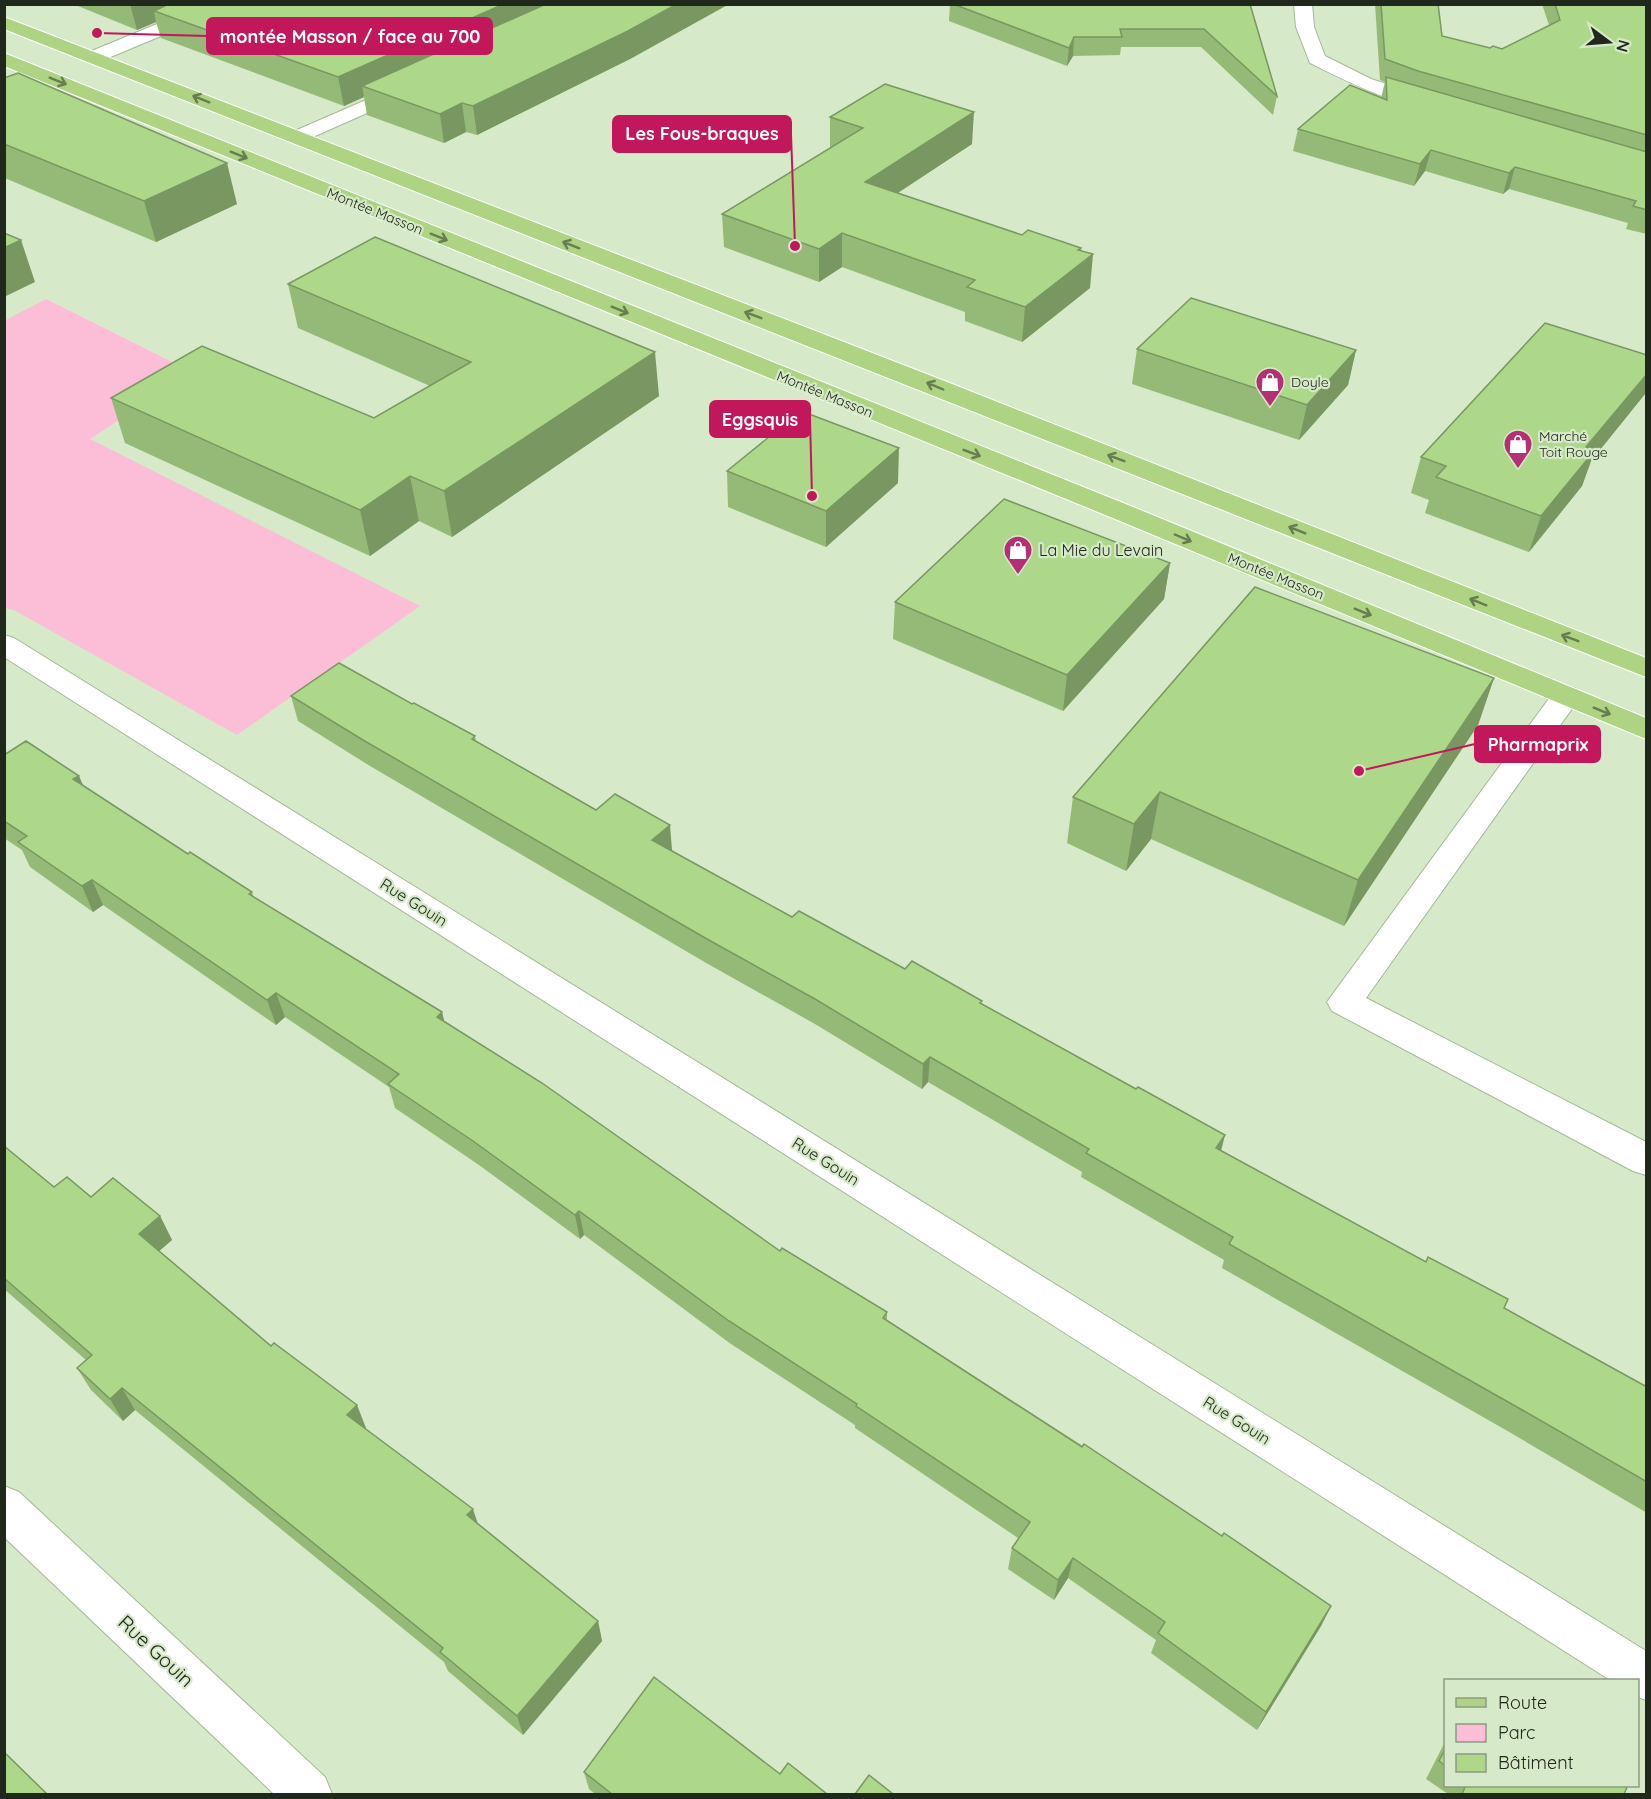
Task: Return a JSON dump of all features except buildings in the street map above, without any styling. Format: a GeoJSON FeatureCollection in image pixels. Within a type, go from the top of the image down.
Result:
{"type":"FeatureCollection","features":[{"type":"Feature","properties":{"kind":"main road"},"geometry":{"type":"LineString","coordinates":[[4,22],[933,385],[1647,668]]}},
{"type":"Feature","properties":{"kind":"main road","name":"Montée Masson"},"geometry":{"type":"LineString","coordinates":[[4,59],[1129,515],[1647,729]]}},
{"type":"Feature","properties":{"kind":"street"},"geometry":{"type":"LineString","coordinates":[[94,57],[222,4]]}},
{"type":"Feature","properties":{"kind":"street"},"geometry":{"type":"LineString","coordinates":[[1303,4],[1305,27],[1317,59],[1364,83],[1439,107]]}},
{"type":"Feature","properties":{"kind":"street"},"geometry":{"type":"LineString","coordinates":[[297,137],[426,80]]}},
{"type":"Feature","properties":{"kind":"street","name":"Rue Gouin"},"geometry":{"type":"LineString","coordinates":[[4,644],[1647,1677]]}},
{"type":"Feature","properties":{"kind":"street"},"geometry":{"type":"LineString","coordinates":[[1566,696],[1344,1002],[1647,1160]]}},
{"type":"Feature","properties":{"kind":"street","name":"Rue Gouin"},"geometry":{"type":"LineString","coordinates":[[4,1507],[308,1794]]}},
{"type":"Feature","properties":{"kind":"green space"},"geometry":{"type":"Polygon","coordinates":[[[46,299],[192,372],[90,439],[420,606],[237,735],[14,610],[5,608],[4,321],[46,299]]]}},
{"type":"Feature","properties":{"kind":"place","name":"montée Masson / face au 700"},"geometry":{"type":"Point","coordinates":[97,33]}},
{"type":"Feature","properties":{"kind":"place","name":"Les Fous-braques"},"geometry":{"type":"Point","coordinates":[795,246]}},
{"type":"Feature","properties":{"kind":"place","name":"Doyle"},"geometry":{"type":"Point","coordinates":[1270,408]}},
{"type":"Feature","properties":{"kind":"place","name":"Marché Toit Rouge"},"geometry":{"type":"Point","coordinates":[1518,470]}},
{"type":"Feature","properties":{"kind":"place","name":"Eggsquis"},"geometry":{"type":"Point","coordinates":[812,496]}},
{"type":"Feature","properties":{"kind":"place","name":"La Mie du Levain"},"geometry":{"type":"Point","coordinates":[1018,576]}},
{"type":"Feature","properties":{"kind":"place","name":"Pharmaprix"},"geometry":{"type":"Point","coordinates":[1359,771]}}]}
